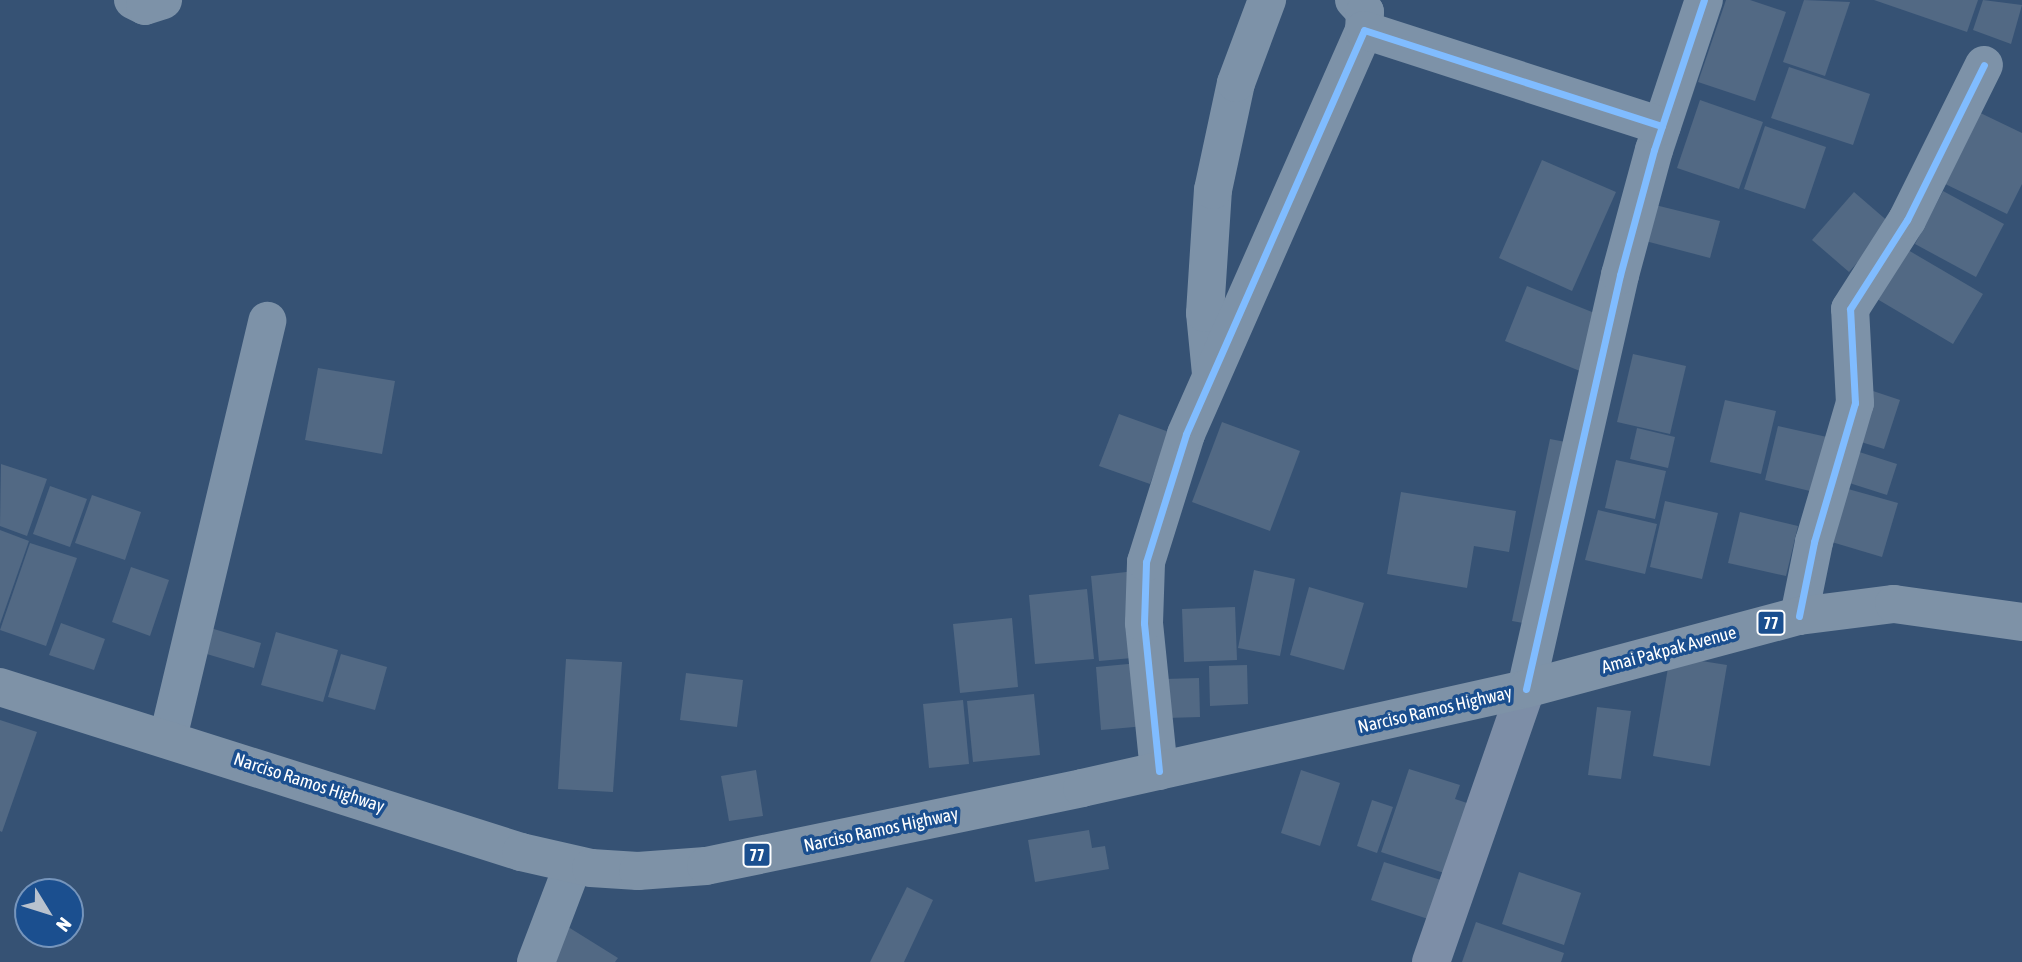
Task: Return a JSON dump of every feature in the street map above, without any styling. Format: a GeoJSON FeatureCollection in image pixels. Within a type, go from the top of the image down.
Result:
{"type":"FeatureCollection","features":[{"type":"Feature","properties":{"kind":"highway","name":"Amai Pakpak Avenue"},"geometry":{"type":"LineString","coordinates":[[1526,689],[1799,616],[1894,604],[2022,622]]}},
{"type":"Feature","properties":{"kind":"highway","name":"Narciso Ramos Highway"},"geometry":{"type":"LineString","coordinates":[[0,687],[168,738],[521,852],[573,865],[638,871],[706,866],[1159,771],[1526,689]]}},
{"type":"Feature","properties":{"kind":"main road"},"geometry":{"type":"LineString","coordinates":[[1431,962],[1526,689]]}},
{"type":"Feature","properties":{"kind":"street"},"geometry":{"type":"LineString","coordinates":[[133,0],[145,6],[163,0]]}},
{"type":"Feature","properties":{"kind":"street"},"geometry":{"type":"LineString","coordinates":[[1211,378],[1205,313],[1213,190],[1236,83],[1267,0]]}},
{"type":"Feature","properties":{"kind":"street"},"geometry":{"type":"LineString","coordinates":[[1526,689],[1620,275],[1662,126],[1704,0]]}},
{"type":"Feature","properties":{"kind":"street"},"geometry":{"type":"LineString","coordinates":[[1159,771],[1143,581],[1186,434],[1359,15],[1662,126]]}},
{"type":"Feature","properties":{"kind":"street"},"geometry":{"type":"LineString","coordinates":[[1799,616],[1814,542],[1855,403],[1850,309],[1907,220],[1984,65]]}},
{"type":"Feature","properties":{"kind":"street"},"geometry":{"type":"LineString","coordinates":[[168,738],[267,321]]}},
{"type":"Feature","properties":{"kind":"street"},"geometry":{"type":"LineString","coordinates":[[536,962],[573,865]]}},
{"type":"Feature","properties":{"kind":"building"},"geometry":{"type":"Polygon","coordinates":[[[1726,0],[1750,0],[1786,12],[1755,101],[1698,82],[1726,0]]]}},
{"type":"Feature","properties":{"kind":"building"},"geometry":{"type":"Polygon","coordinates":[[[1804,0],[1850,2],[1825,76],[1783,62],[1804,0]]]}},
{"type":"Feature","properties":{"kind":"building"},"geometry":{"type":"Polygon","coordinates":[[[1874,0],[1978,0],[1967,32],[1874,0]]]}},
{"type":"Feature","properties":{"kind":"building"},"geometry":{"type":"Polygon","coordinates":[[[1983,0],[2022,5],[2011,44],[1973,30],[1983,0]]]}},
{"type":"Feature","properties":{"kind":"building"},"geometry":{"type":"Polygon","coordinates":[[[1789,67],[1870,94],[1853,145],[1771,118],[1789,67]]]}},
{"type":"Feature","properties":{"kind":"building"},"geometry":{"type":"Polygon","coordinates":[[[1700,100],[1763,122],[1739,189],[1677,168],[1700,100]]]}},
{"type":"Feature","properties":{"kind":"building"},"geometry":{"type":"Polygon","coordinates":[[[1970,108],[2022,133],[2022,184],[2007,214],[1935,179],[1970,108]]]}},
{"type":"Feature","properties":{"kind":"building"},"geometry":{"type":"Polygon","coordinates":[[[1765,126],[1826,147],[1805,209],[1744,189],[1765,126]]]}},
{"type":"Feature","properties":{"kind":"building"},"geometry":{"type":"Polygon","coordinates":[[[1542,160],[1616,192],[1572,291],[1499,258],[1542,160]]]}},
{"type":"Feature","properties":{"kind":"building"},"geometry":{"type":"Polygon","coordinates":[[[1943,191],[2004,224],[1976,277],[1915,244],[1943,191]]]}},
{"type":"Feature","properties":{"kind":"building"},"geometry":{"type":"Polygon","coordinates":[[[1854,192],[1891,224],[1849,272],[1812,240],[1854,192]]]}},
{"type":"Feature","properties":{"kind":"building"},"geometry":{"type":"Polygon","coordinates":[[[1643,202],[1720,221],[1710,258],[1634,238],[1643,202]]]}},
{"type":"Feature","properties":{"kind":"building"},"geometry":{"type":"Polygon","coordinates":[[[1896,243],[1983,294],[1953,344],[1867,293],[1896,243]]]}},
{"type":"Feature","properties":{"kind":"building"},"geometry":{"type":"Polygon","coordinates":[[[1527,286],[1602,316],[1580,371],[1505,341],[1527,286]]]}},
{"type":"Feature","properties":{"kind":"building"},"geometry":{"type":"Polygon","coordinates":[[[1633,354],[1686,366],[1670,434],[1617,422],[1633,354]]]}},
{"type":"Feature","properties":{"kind":"building"},"geometry":{"type":"Polygon","coordinates":[[[318,368],[395,381],[382,454],[305,440],[318,368]]]}},
{"type":"Feature","properties":{"kind":"building"},"geometry":{"type":"Polygon","coordinates":[[[1867,389],[1900,400],[1884,449],[1851,439],[1867,389]]]}},
{"type":"Feature","properties":{"kind":"building"},"geometry":{"type":"Polygon","coordinates":[[[1725,400],[1776,411],[1761,474],[1710,462],[1725,400]]]}},
{"type":"Feature","properties":{"kind":"building"},"geometry":{"type":"Polygon","coordinates":[[[1119,414],[1169,432],[1150,484],[1099,466],[1119,414]]]}},
{"type":"Feature","properties":{"kind":"building"},"geometry":{"type":"Polygon","coordinates":[[[1222,422],[1300,451],[1270,531],[1192,502],[1222,422]]]}},
{"type":"Feature","properties":{"kind":"building"},"geometry":{"type":"Polygon","coordinates":[[[1778,426],[1827,437],[1814,492],[1765,480],[1778,426]]]}},
{"type":"Feature","properties":{"kind":"building"},"geometry":{"type":"Polygon","coordinates":[[[1637,428],[1675,437],[1668,468],[1630,459],[1637,428]]]}},
{"type":"Feature","properties":{"kind":"building"},"geometry":{"type":"Polygon","coordinates":[[[1550,439],[1576,444],[1539,626],[1512,621],[1550,439]]]}},
{"type":"Feature","properties":{"kind":"building"},"geometry":{"type":"Polygon","coordinates":[[[1853,450],[1897,464],[1887,495],[1843,481],[1853,450]]]}},
{"type":"Feature","properties":{"kind":"building"},"geometry":{"type":"Polygon","coordinates":[[[1616,460],[1666,471],[1655,519],[1605,508],[1616,460]]]}},
{"type":"Feature","properties":{"kind":"building"},"geometry":{"type":"Polygon","coordinates":[[[1,464],[47,479],[27,536],[0,526],[1,464]]]}},
{"type":"Feature","properties":{"kind":"building"},"geometry":{"type":"Polygon","coordinates":[[[50,486],[87,499],[70,547],[33,534],[50,486]]]}},
{"type":"Feature","properties":{"kind":"building"},"geometry":{"type":"Polygon","coordinates":[[[1841,487],[1898,503],[1882,557],[1825,540],[1841,487]]]}},
{"type":"Feature","properties":{"kind":"building"},"geometry":{"type":"Polygon","coordinates":[[[1401,492],[1516,511],[1509,552],[1474,546],[1467,588],[1387,574],[1401,492]]]}},
{"type":"Feature","properties":{"kind":"building"},"geometry":{"type":"Polygon","coordinates":[[[92,495],[141,512],[125,560],[75,543],[92,495]]]}},
{"type":"Feature","properties":{"kind":"building"},"geometry":{"type":"Polygon","coordinates":[[[1665,501],[1718,513],[1702,579],[1650,567],[1665,501]]]}},
{"type":"Feature","properties":{"kind":"building"},"geometry":{"type":"Polygon","coordinates":[[[1598,510],[1657,524],[1645,574],[1585,560],[1598,510]]]}},
{"type":"Feature","properties":{"kind":"building"},"geometry":{"type":"Polygon","coordinates":[[[1740,512],[1798,526],[1786,576],[1728,563],[1740,512]]]}},
{"type":"Feature","properties":{"kind":"building"},"geometry":{"type":"Polygon","coordinates":[[[0,530],[29,541],[0,624],[0,530]]]}},
{"type":"Feature","properties":{"kind":"building"},"geometry":{"type":"Polygon","coordinates":[[[30,543],[77,558],[46,646],[0,630],[30,543]]]}},
{"type":"Feature","properties":{"kind":"building"},"geometry":{"type":"Polygon","coordinates":[[[131,567],[169,580],[150,636],[112,622],[131,567]]]}},
{"type":"Feature","properties":{"kind":"building"},"geometry":{"type":"Polygon","coordinates":[[[1254,570],[1295,579],[1280,656],[1238,648],[1254,570]]]}},
{"type":"Feature","properties":{"kind":"building"},"geometry":{"type":"Polygon","coordinates":[[[1135,571],[1143,657],[1099,661],[1091,576],[1135,571]]]}},
{"type":"Feature","properties":{"kind":"building"},"geometry":{"type":"Polygon","coordinates":[[[1309,587],[1364,603],[1344,670],[1290,655],[1309,587]]]}},
{"type":"Feature","properties":{"kind":"building"},"geometry":{"type":"Polygon","coordinates":[[[1087,589],[1094,659],[1035,664],[1029,595],[1087,589]]]}},
{"type":"Feature","properties":{"kind":"building"},"geometry":{"type":"Polygon","coordinates":[[[1235,607],[1237,660],[1184,662],[1182,609],[1235,607]]]}},
{"type":"Feature","properties":{"kind":"building"},"geometry":{"type":"Polygon","coordinates":[[[1012,618],[1018,687],[960,693],[953,624],[1012,618]]]}},
{"type":"Feature","properties":{"kind":"building"},"geometry":{"type":"Polygon","coordinates":[[[61,623],[105,639],[94,670],[49,655],[61,623]]]}},
{"type":"Feature","properties":{"kind":"building"},"geometry":{"type":"Polygon","coordinates":[[[207,627],[261,643],[254,668],[200,652],[207,627]]]}},
{"type":"Feature","properties":{"kind":"building"},"geometry":{"type":"Polygon","coordinates":[[[276,632],[338,650],[323,702],[261,685],[276,632]]]}},
{"type":"Feature","properties":{"kind":"building"},"geometry":{"type":"Polygon","coordinates":[[[341,654],[387,667],[375,710],[328,697],[341,654]]]}},
{"type":"Feature","properties":{"kind":"building"},"geometry":{"type":"Polygon","coordinates":[[[1670,656],[1727,665],[1710,766],[1653,756],[1670,656]]]}},
{"type":"Feature","properties":{"kind":"building"},"geometry":{"type":"Polygon","coordinates":[[[566,659],[622,662],[613,792],[558,789],[566,659]]]}},
{"type":"Feature","properties":{"kind":"building"},"geometry":{"type":"Polygon","coordinates":[[[1139,663],[1145,726],[1101,730],[1096,667],[1139,663]]]}},
{"type":"Feature","properties":{"kind":"building"},"geometry":{"type":"Polygon","coordinates":[[[1247,665],[1248,704],[1210,706],[1209,666],[1247,665]]]}},
{"type":"Feature","properties":{"kind":"building"},"geometry":{"type":"Polygon","coordinates":[[[686,673],[743,680],[737,727],[680,720],[686,673]]]}},
{"type":"Feature","properties":{"kind":"building"},"geometry":{"type":"Polygon","coordinates":[[[1199,678],[1200,717],[1166,718],[1165,679],[1199,678]]]}},
{"type":"Feature","properties":{"kind":"building"},"geometry":{"type":"Polygon","coordinates":[[[1034,694],[1040,755],[973,762],[967,701],[1034,694]]]}},
{"type":"Feature","properties":{"kind":"building"},"geometry":{"type":"Polygon","coordinates":[[[963,700],[969,764],[929,768],[923,704],[963,700]]]}},
{"type":"Feature","properties":{"kind":"building"},"geometry":{"type":"Polygon","coordinates":[[[1597,707],[1631,711],[1621,779],[1588,775],[1597,707]]]}},
{"type":"Feature","properties":{"kind":"building"},"geometry":{"type":"Polygon","coordinates":[[[0,720],[37,732],[2,832],[0,831],[0,720]]]}},
{"type":"Feature","properties":{"kind":"building"},"geometry":{"type":"Polygon","coordinates":[[[1409,769],[1460,785],[1455,799],[1470,804],[1447,874],[1381,852],[1409,769]]]}},
{"type":"Feature","properties":{"kind":"building"},"geometry":{"type":"Polygon","coordinates":[[[756,770],[763,816],[729,821],[721,776],[756,770]]]}},
{"type":"Feature","properties":{"kind":"building"},"geometry":{"type":"Polygon","coordinates":[[[1301,770],[1340,783],[1320,846],[1281,833],[1301,770]]]}},
{"type":"Feature","properties":{"kind":"building"},"geometry":{"type":"Polygon","coordinates":[[[1372,800],[1393,807],[1377,853],[1357,846],[1372,800]]]}},
{"type":"Feature","properties":{"kind":"building"},"geometry":{"type":"Polygon","coordinates":[[[1089,830],[1092,848],[1105,846],[1109,869],[1035,882],[1028,840],[1089,830]]]}},
{"type":"Feature","properties":{"kind":"building"},"geometry":{"type":"Polygon","coordinates":[[[1384,862],[1444,881],[1431,920],[1371,900],[1384,862]]]}},
{"type":"Feature","properties":{"kind":"building"},"geometry":{"type":"Polygon","coordinates":[[[1519,872],[1581,893],[1564,945],[1502,924],[1519,872]]]}},
{"type":"Feature","properties":{"kind":"building"},"geometry":{"type":"Polygon","coordinates":[[[907,887],[933,900],[904,962],[870,962],[907,887]]]}},
{"type":"Feature","properties":{"kind":"building"},"geometry":{"type":"Polygon","coordinates":[[[1476,922],[1564,953],[1561,962],[1462,962],[1476,922]]]}},
{"type":"Feature","properties":{"kind":"building"},"geometry":{"type":"Polygon","coordinates":[[[565,925],[618,958],[615,962],[542,962],[565,925]]]}},
{"type":"Feature","properties":{"kind":"cycle path"},"geometry":{"type":"LineString","coordinates":[[1526,689],[1620,275],[1654,150],[1704,0]]}},
{"type":"Feature","properties":{"kind":"cycle path"},"geometry":{"type":"LineString","coordinates":[[1159,771],[1144,623],[1146,562],[1186,434],[1364,30],[1662,126]]}},
{"type":"Feature","properties":{"kind":"cycle path"},"geometry":{"type":"LineString","coordinates":[[1799,616],[1814,542],[1855,403],[1850,309],[1907,220],[1984,65]]}}]}
